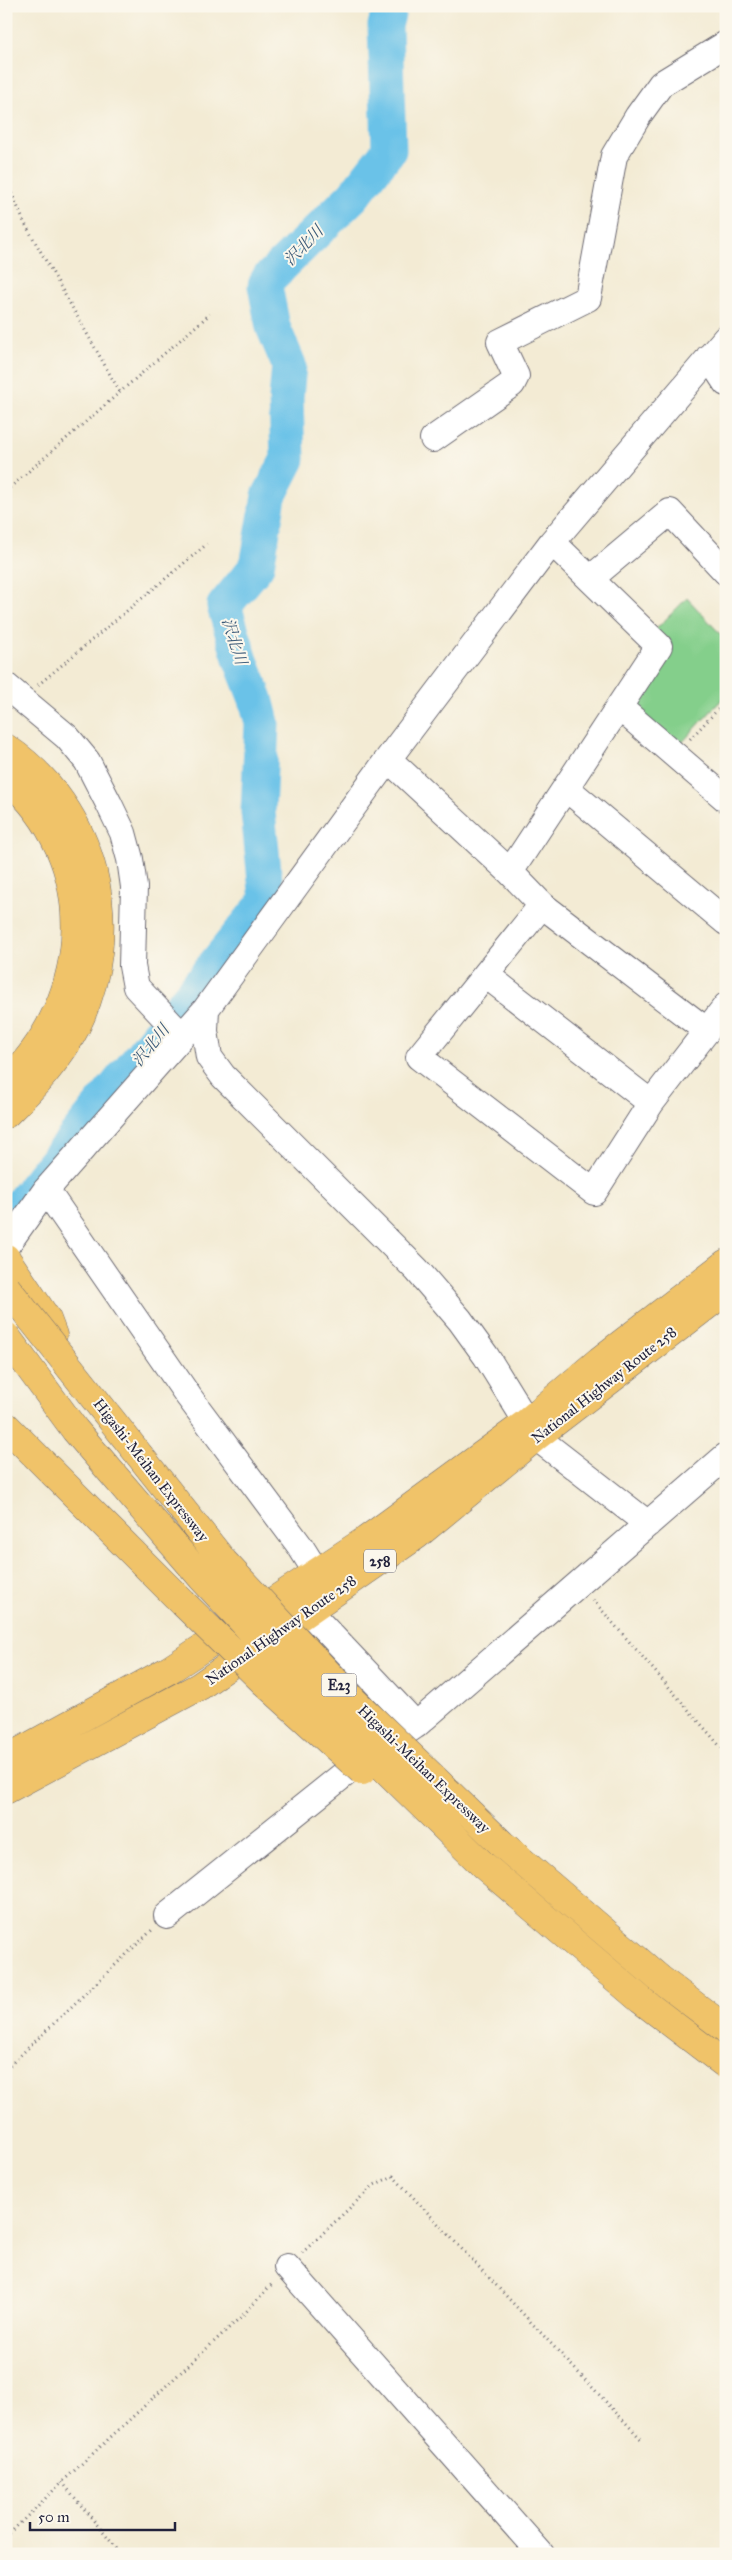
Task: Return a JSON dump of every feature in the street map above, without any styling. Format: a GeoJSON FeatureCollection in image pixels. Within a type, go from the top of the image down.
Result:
{"type":"FeatureCollection","features":[{"type":"Feature","properties":{"kind":"highway"},"geometry":{"type":"LineString","coordinates":[[6,748],[23,759],[56,795],[83,840],[93,868],[98,896],[99,950],[92,988],[76,1025],[60,1054],[40,1081],[6,1114]]}},
{"type":"Feature","properties":{"kind":"highway"},"geometry":{"type":"LineString","coordinates":[[6,778],[28,796],[49,825],[68,865],[76,915],[76,940],[71,971],[60,1004],[44,1035],[18,1071],[6,1082]]}},
{"type":"Feature","properties":{"kind":"highway"},"geometry":{"type":"LineString","coordinates":[[6,1258],[47,1319],[63,1360]]}},
{"type":"Feature","properties":{"kind":"highway","name":"National Highway Route 258"},"geometry":{"type":"LineString","coordinates":[[6,1790],[200,1686],[417,1535],[531,1430],[600,1360],[726,1264]]}},
{"type":"Feature","properties":{"kind":"highway","name":"Higashi-Meihan Expressway"},"geometry":{"type":"LineString","coordinates":[[6,1287],[224,1562],[354,1701],[502,1844],[660,1979],[726,2029]]}},
{"type":"Feature","properties":{"kind":"highway","name":"National Highway Route 258"},"geometry":{"type":"LineString","coordinates":[[6,1759],[169,1670],[531,1430],[726,1292]]}},
{"type":"Feature","properties":{"kind":"highway","name":"Higashi-Meihan Expressway"},"geometry":{"type":"LineString","coordinates":[[6,1336],[75,1430],[202,1578],[334,1718],[483,1864],[641,2000],[726,2065]]}},
{"type":"Feature","properties":{"kind":"highway"},"geometry":{"type":"LineString","coordinates":[[6,1426],[266,1683],[431,1834],[483,1864]]}},
{"type":"Feature","properties":{"kind":"street"},"geometry":{"type":"LineString","coordinates":[[433,439],[512,384],[516,376],[500,342],[588,298],[614,156],[660,84],[726,44]]}},
{"type":"Feature","properties":{"kind":"street"},"geometry":{"type":"LineString","coordinates":[[6,1246],[46,1190],[173,1027],[206,1009],[388,759],[552,542],[726,338]]}},
{"type":"Feature","properties":{"kind":"street"},"geometry":{"type":"LineString","coordinates":[[709,358],[726,383]]}},
{"type":"Feature","properties":{"kind":"street"},"geometry":{"type":"LineString","coordinates":[[590,579],[670,512],[726,572]]}},
{"type":"Feature","properties":{"kind":"street"},"geometry":{"type":"LineString","coordinates":[[510,872],[659,646],[552,542]]}},
{"type":"Feature","properties":{"kind":"street"},"geometry":{"type":"LineString","coordinates":[[14,692],[54,725],[87,761],[123,833],[130,859],[134,887],[133,977],[136,987],[173,1027]]}},
{"type":"Feature","properties":{"kind":"street"},"geometry":{"type":"LineString","coordinates":[[619,707],[726,799]]}},
{"type":"Feature","properties":{"kind":"street"},"geometry":{"type":"LineString","coordinates":[[388,759],[510,872],[542,905],[707,1031]]}},
{"type":"Feature","properties":{"kind":"street"},"geometry":{"type":"LineString","coordinates":[[566,788],[726,922]]}},
{"type":"Feature","properties":{"kind":"street"},"geometry":{"type":"LineString","coordinates":[[542,905],[419,1057],[594,1192],[651,1103],[726,1006]]}},
{"type":"Feature","properties":{"kind":"street"},"geometry":{"type":"LineString","coordinates":[[486,975],[651,1103]]}},
{"type":"Feature","properties":{"kind":"street"},"geometry":{"type":"LineString","coordinates":[[206,1009],[205,1031],[209,1057],[223,1076],[417,1270],[460,1320],[486,1356],[531,1430],[648,1524]]}},
{"type":"Feature","properties":{"kind":"street"},"geometry":{"type":"LineString","coordinates":[[46,1190],[189,1397],[300,1546],[317,1573]]}},
{"type":"Feature","properties":{"kind":"street"},"geometry":{"type":"LineString","coordinates":[[167,1916],[347,1772],[416,1724],[726,1456]]}},
{"type":"Feature","properties":{"kind":"street"},"geometry":{"type":"LineString","coordinates":[[308,1611],[416,1724]]}},
{"type":"Feature","properties":{"kind":"street"},"geometry":{"type":"LineString","coordinates":[[287,2267],[541,2554]]}},
{"type":"Feature","properties":{"kind":"path"},"geometry":{"type":"LineString","coordinates":[[6,179],[24,222],[121,394]]}},
{"type":"Feature","properties":{"kind":"path"},"geometry":{"type":"LineString","coordinates":[[6,189],[10,186]]}},
{"type":"Feature","properties":{"kind":"path"},"geometry":{"type":"LineString","coordinates":[[6,491],[121,394],[210,314]]}},
{"type":"Feature","properties":{"kind":"path"},"geometry":{"type":"LineString","coordinates":[[14,692],[207,544]]}},
{"type":"Feature","properties":{"kind":"path"},"geometry":{"type":"LineString","coordinates":[[675,755],[726,701]]}},
{"type":"Feature","properties":{"kind":"path"},"geometry":{"type":"LineString","coordinates":[[579,1584],[726,1752]]}},
{"type":"Feature","properties":{"kind":"path"},"geometry":{"type":"LineString","coordinates":[[6,2069],[167,1916]]}},
{"type":"Feature","properties":{"kind":"path"},"geometry":{"type":"LineString","coordinates":[[6,2537],[62,2482],[244,2314],[287,2267],[374,2186],[393,2176],[641,2439]]}},
{"type":"Feature","properties":{"kind":"path"},"geometry":{"type":"LineString","coordinates":[[62,2482],[120,2554]]}},
{"type":"Feature","properties":{"kind":"green space"},"geometry":{"type":"Polygon","coordinates":[[[687,598],[726,640],[726,695],[678,747],[639,715],[635,698],[656,629],[687,598]]]}},
{"type":"Feature","properties":{"kind":"waterway","name":"沢北川"},"geometry":{"type":"LineString","coordinates":[[6,1222],[267,900],[258,812],[262,723],[256,699],[241,661],[224,606],[257,566],[269,496],[288,459],[286,398],[289,365],[273,327],[265,286],[268,279],[353,196],[389,150],[385,26],[390,6]]}}]}
